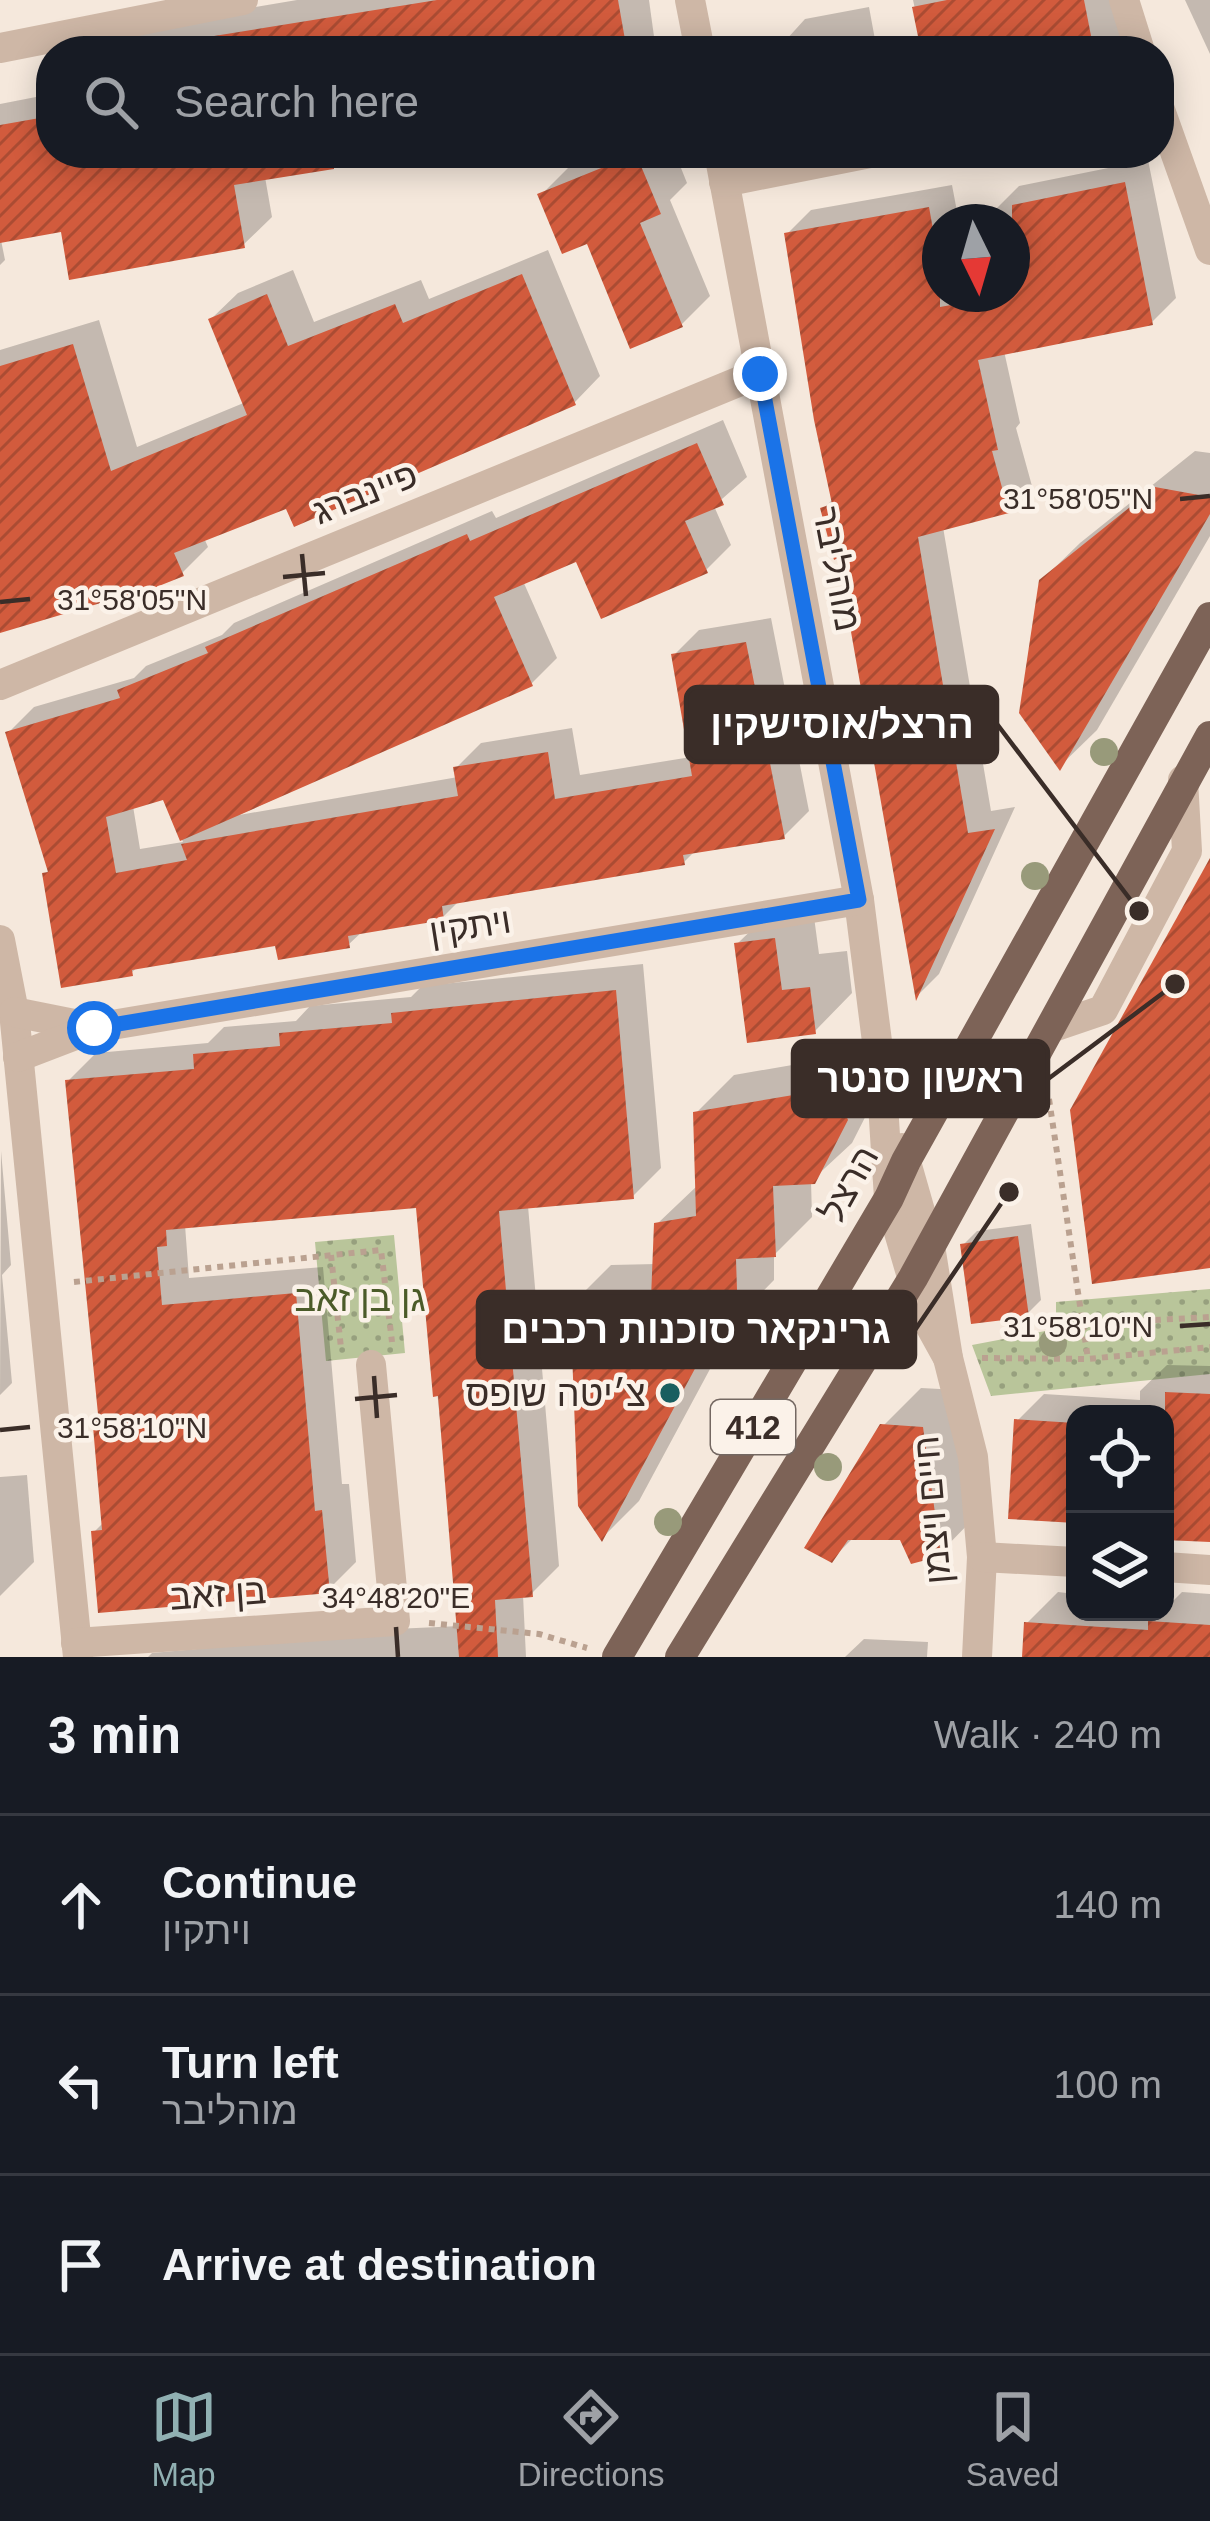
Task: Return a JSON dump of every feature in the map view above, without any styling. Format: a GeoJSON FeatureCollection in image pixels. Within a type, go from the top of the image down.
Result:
{"type":"FeatureCollection","features":[{"type":"Feature","properties":{"kind":"main road","name":"הרצל"},"geometry":{"type":"LineString","coordinates":[[618,1657],[889,1198],[905,1161],[1208,631]]}},
{"type":"Feature","properties":{"kind":"main road","name":"412"},"geometry":{"type":"LineString","coordinates":[[680,1657],[913,1278],[1210,736]]}},
{"type":"Feature","properties":{"kind":"street"},"geometry":{"type":"LineString","coordinates":[[64,36],[243,0]]}},
{"type":"Feature","properties":{"kind":"street"},"geometry":{"type":"LineString","coordinates":[[690,0],[697,36]]}},
{"type":"Feature","properties":{"kind":"street"},"geometry":{"type":"LineString","coordinates":[[1124,0],[1135,36]]}},
{"type":"Feature","properties":{"kind":"street"},"geometry":{"type":"LineString","coordinates":[[0,49],[36,42]]}},
{"type":"Feature","properties":{"kind":"street"},"geometry":{"type":"LineString","coordinates":[[1174,149],[1210,250]]}},
{"type":"Feature","properties":{"kind":"street","name":"מוהליבר"},"geometry":{"type":"LineString","coordinates":[[722,168],[859,900],[881,1073],[889,1198]]}},
{"type":"Feature","properties":{"kind":"street","name":"פיינברג"},"geometry":{"type":"LineString","coordinates":[[0,685],[760,374]]}},
{"type":"Feature","properties":{"kind":"street","name":"ויתקין"},"geometry":{"type":"LineString","coordinates":[[19,1057],[94,1028],[859,900]]}},
{"type":"Feature","properties":{"kind":"street"},"geometry":{"type":"LineString","coordinates":[[0,940],[19,1057],[12,1115],[28,1152],[77,1650]]}},
{"type":"Feature","properties":{"kind":"street","name":"ויתקין"},"geometry":{"type":"LineString","coordinates":[[14,1012],[94,1028]]}},
{"type":"Feature","properties":{"kind":"street","name":"מוהליבר"},"geometry":{"type":"LineString","coordinates":[[881,1073],[905,1161]]}},
{"type":"Feature","properties":{"kind":"street"},"geometry":{"type":"LineString","coordinates":[[0,1135],[28,1152]]}},
{"type":"Feature","properties":{"kind":"street","name":"חיים ויצמן"},"geometry":{"type":"LineString","coordinates":[[905,1161],[930,1246],[948,1358],[973,1457],[982,1557],[977,1657]]}},
{"type":"Feature","properties":{"kind":"street","name":"חיים ויצמן"},"geometry":{"type":"LineString","coordinates":[[889,1198],[922,1311],[948,1358]]}},
{"type":"Feature","properties":{"kind":"street"},"geometry":{"type":"LineString","coordinates":[[874,1340],[907,1329],[927,1336],[948,1358]]}},
{"type":"Feature","properties":{"kind":"street"},"geometry":{"type":"LineString","coordinates":[[370,1365],[395,1621]]}},
{"type":"Feature","properties":{"kind":"street"},"geometry":{"type":"LineString","coordinates":[[982,1557],[1066,1562]]}},
{"type":"Feature","properties":{"kind":"street"},"geometry":{"type":"LineString","coordinates":[[1174,1568],[1210,1570]]}},
{"type":"Feature","properties":{"kind":"street","name":"בן זאב"},"geometry":{"type":"LineString","coordinates":[[77,1650],[395,1621]]}},
{"type":"Feature","properties":{"kind":"path"},"geometry":{"type":"LineString","coordinates":[[1047,1037],[1088,1359]]}},
{"type":"Feature","properties":{"kind":"path"},"geometry":{"type":"LineString","coordinates":[[41,1286],[331,1255],[381,1250],[394,1363],[343,1367],[331,1255]]}},
{"type":"Feature","properties":{"kind":"path"},"geometry":{"type":"LineString","coordinates":[[1083,1324],[1210,1316]]}},
{"type":"Feature","properties":{"kind":"path"},"geometry":{"type":"LineString","coordinates":[[948,1358],[1088,1359],[1210,1347]]}},
{"type":"Feature","properties":{"kind":"path"},"geometry":{"type":"LineString","coordinates":[[395,1621],[539,1634],[618,1657]]}},
{"type":"Feature","properties":{"kind":"green space","name":"גן בן זאב"},"geometry":{"type":"Polygon","coordinates":[[[394,1235],[405,1353],[326,1361],[315,1242],[394,1235]]]}},
{"type":"Feature","properties":{"kind":"green space"},"geometry":{"type":"Polygon","coordinates":[[[1210,1289],[1210,1374],[991,1396],[972,1345],[1056,1329],[1056,1302],[1210,1289]]]}},
{"type":"Feature","properties":{"kind":"building"},"geometry":{"type":"Polygon","coordinates":[[[437,0],[618,0],[624,36],[214,36],[437,0]]]}},
{"type":"Feature","properties":{"kind":"building"},"geometry":{"type":"Polygon","coordinates":[[[947,0],[1084,0],[1091,36],[918,36],[912,7],[947,0]]]}},
{"type":"Feature","properties":{"kind":"building"},"geometry":{"type":"Polygon","coordinates":[[[36,119],[36,168],[334,169],[234,185],[245,248],[69,280],[61,232],[0,243],[0,125],[36,119]]]}},
{"type":"Feature","properties":{"kind":"building"},"geometry":{"type":"Polygon","coordinates":[[[601,168],[642,168],[661,214],[640,223],[683,327],[630,349],[587,244],[562,254],[537,194],[601,168]]]}},
{"type":"Feature","properties":{"kind":"building"},"geometry":{"type":"Polygon","coordinates":[[[1125,182],[1153,325],[978,360],[998,450],[992,451],[1009,513],[918,537],[968,833],[995,829],[916,1001],[838,558],[834,560],[820,508],[832,504],[784,233],[922,208],[922,312],[1030,312],[1030,204],[1017,204],[1125,182]]]}},
{"type":"Feature","properties":{"kind":"building"},"geometry":{"type":"Polygon","coordinates":[[[522,274],[576,405],[294,527],[286,509],[174,553],[184,576],[106,607],[104,602],[0,633],[0,366],[73,344],[111,471],[247,415],[208,319],[267,294],[288,346],[395,304],[403,323],[522,274]]]}},
{"type":"Feature","properties":{"kind":"building"},"geometry":{"type":"Polygon","coordinates":[[[697,443],[724,505],[685,521],[708,573],[601,619],[576,562],[494,597],[533,686],[180,841],[163,800],[106,817],[116,873],[187,860],[181,844],[458,796],[453,767],[548,752],[555,799],[692,776],[671,654],[746,642],[785,839],[683,855],[685,865],[442,906],[444,920],[348,936],[350,948],[278,960],[275,946],[132,970],[133,976],[61,988],[42,873],[48,872],[5,732],[120,698],[117,690],[208,653],[205,647],[467,534],[470,541],[697,443]]]}},
{"type":"Feature","properties":{"kind":"building"},"geometry":{"type":"Polygon","coordinates":[[[1155,487],[1210,497],[1210,514],[1060,771],[1019,713],[1039,580],[1155,487]]]}},
{"type":"Feature","properties":{"kind":"building"},"geometry":{"type":"Polygon","coordinates":[[[1210,858],[1210,1268],[1092,1284],[1070,1110],[1210,858]]]}},
{"type":"Feature","properties":{"kind":"building"},"geometry":{"type":"Polygon","coordinates":[[[775,938],[782,990],[810,987],[816,1034],[747,1043],[734,943],[775,938]]]}},
{"type":"Feature","properties":{"kind":"building"},"geometry":{"type":"Polygon","coordinates":[[[616,990],[634,1199],[499,1211],[533,1597],[495,1600],[498,1657],[459,1657],[438,1396],[433,1397],[416,1208],[166,1230],[167,1246],[157,1247],[162,1305],[296,1293],[315,1511],[322,1510],[330,1593],[98,1613],[91,1531],[102,1530],[92,1415],[98,1414],[65,1080],[194,1069],[193,1054],[280,1046],[279,1033],[392,1023],[391,1013],[616,990]]]}},
{"type":"Feature","properties":{"kind":"building"},"geometry":{"type":"Polygon","coordinates":[[[835,1088],[848,1120],[815,1184],[773,1186],[776,1257],[736,1259],[738,1321],[720,1322],[602,1542],[578,1506],[570,1301],[651,1299],[654,1223],[696,1216],[693,1112],[835,1088]]]}},
{"type":"Feature","properties":{"kind":"building"},"geometry":{"type":"Polygon","coordinates":[[[1018,1236],[1029,1317],[971,1324],[960,1244],[1018,1236]]]}},
{"type":"Feature","properties":{"kind":"building"},"geometry":{"type":"Polygon","coordinates":[[[1165,1392],[1210,1394],[1210,1542],[1174,1540],[1174,1405],[1165,1405],[1165,1392]]]}},
{"type":"Feature","properties":{"kind":"building"},"geometry":{"type":"Polygon","coordinates":[[[1014,1419],[1066,1422],[1066,1522],[1008,1519],[1014,1419]]]}},
{"type":"Feature","properties":{"kind":"building"},"geometry":{"type":"Polygon","coordinates":[[[880,1424],[923,1427],[941,1556],[911,1564],[900,1540],[848,1540],[832,1563],[804,1548],[880,1424]]]}},
{"type":"Feature","properties":{"kind":"building"},"geometry":{"type":"Polygon","coordinates":[[[1148,1621],[1210,1625],[1210,1657],[1022,1657],[1024,1622],[1148,1630],[1148,1621]]]}},
{"type":"Feature","properties":{"kind":"place","name":"הרצל/אוסישקין"},"geometry":{"type":"Point","coordinates":[1139,911]}},
{"type":"Feature","properties":{"kind":"place","name":"ראשון סנטר"},"geometry":{"type":"Point","coordinates":[1175,984]}},
{"type":"Feature","properties":{"kind":"place","name":"גרינקאר סוכנות רכבים"},"geometry":{"type":"Point","coordinates":[1009,1192]}},
{"type":"Feature","properties":{"kind":"place","name":"צ׳יטה שופס"},"geometry":{"type":"Point","coordinates":[670,1393]}},
{"type":"Feature","properties":{"kind":"route"},"geometry":{"type":"LineString","coordinates":[[94,1028],[859,900],[760,374]]}}]}
